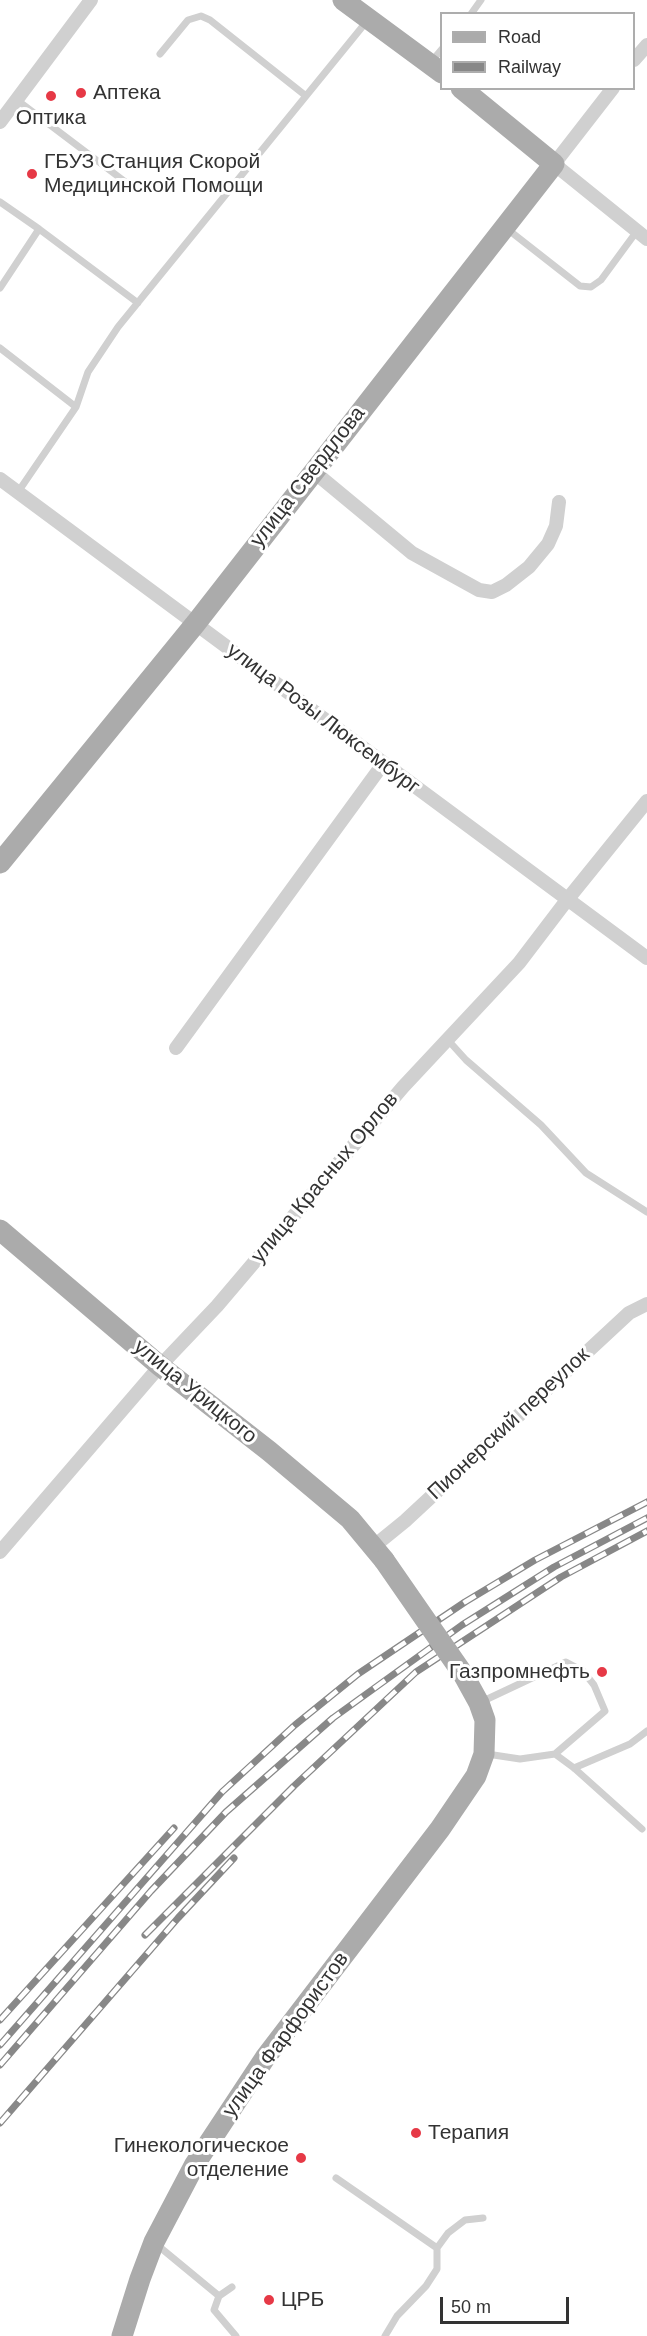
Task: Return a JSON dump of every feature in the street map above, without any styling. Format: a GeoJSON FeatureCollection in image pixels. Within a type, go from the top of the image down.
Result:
{"type":"FeatureCollection","features":[{"type":"Feature","properties":{"kind":"main road"},"geometry":{"type":"LineString","coordinates":[[343,0],[368,19],[437,62]]}},
{"type":"Feature","properties":{"kind":"main road"},"geometry":{"type":"LineString","coordinates":[[463,90],[554,164]]}},
{"type":"Feature","properties":{"kind":"main road","name":"улица Свердлова"},"geometry":{"type":"LineString","coordinates":[[0,863],[196,623],[554,164]]}},
{"type":"Feature","properties":{"kind":"main road","name":"улица Урицкого"},"geometry":{"type":"LineString","coordinates":[[0,1230],[160,1366],[269,1451],[350,1519],[379,1554],[464,1674],[479,1703]]}},
{"type":"Feature","properties":{"kind":"main road"},"geometry":{"type":"LineString","coordinates":[[479,1703],[485,1720],[484,1754]]}},
{"type":"Feature","properties":{"kind":"main road","name":"улица Фарфористов"},"geometry":{"type":"LineString","coordinates":[[122,2336],[154,2242],[195,2164],[265,2058],[464,1797],[476,1776],[484,1754]]}},
{"type":"Feature","properties":{"kind":"street"},"geometry":{"type":"LineString","coordinates":[[0,122],[91,0]]}},
{"type":"Feature","properties":{"kind":"street"},"geometry":{"type":"LineString","coordinates":[[635,58],[647,45]]}},
{"type":"Feature","properties":{"kind":"street","name":"улица Свердлова"},"geometry":{"type":"LineString","coordinates":[[554,164],[611,90]]}},
{"type":"Feature","properties":{"kind":"street"},"geometry":{"type":"LineString","coordinates":[[554,164],[642,235]]}},
{"type":"Feature","properties":{"kind":"street"},"geometry":{"type":"LineString","coordinates":[[313,471],[412,553],[479,590],[492,592],[506,585],[529,567],[548,544],[556,526],[559,502]]}},
{"type":"Feature","properties":{"kind":"street","name":"улица Розы Люксембург"},"geometry":{"type":"LineString","coordinates":[[0,479],[647,958]]}},
{"type":"Feature","properties":{"kind":"street"},"geometry":{"type":"LineString","coordinates":[[176,1048],[383,764]]}},
{"type":"Feature","properties":{"kind":"street","name":"улица Красных Орлов"},"geometry":{"type":"LineString","coordinates":[[0,1552],[160,1366],[217,1306],[403,1087],[519,963],[647,801]]}},
{"type":"Feature","properties":{"kind":"street","name":"Пионерский переулок"},"geometry":{"type":"LineString","coordinates":[[379,1554],[405,1521],[629,1313],[647,1304]]}},
{"type":"Feature","properties":{"kind":"lane"},"geometry":{"type":"LineString","coordinates":[[160,54],[188,20],[201,16],[210,20],[306,96]]}},
{"type":"Feature","properties":{"kind":"lane"},"geometry":{"type":"LineString","coordinates":[[18,492],[76,407],[88,372],[118,327],[368,19]]}},
{"type":"Feature","properties":{"kind":"lane"},"geometry":{"type":"LineString","coordinates":[[16,100],[132,187]]}},
{"type":"Feature","properties":{"kind":"lane"},"geometry":{"type":"LineString","coordinates":[[0,202],[138,303]]}},
{"type":"Feature","properties":{"kind":"lane"},"geometry":{"type":"LineString","coordinates":[[504,226],[580,286],[591,286],[601,280],[642,235]]}},
{"type":"Feature","properties":{"kind":"lane"},"geometry":{"type":"LineString","coordinates":[[0,288],[39,229]]}},
{"type":"Feature","properties":{"kind":"lane"},"geometry":{"type":"LineString","coordinates":[[0,348],[76,407]]}},
{"type":"Feature","properties":{"kind":"lane"},"geometry":{"type":"LineString","coordinates":[[447,1039],[466,1060],[541,1125],[586,1173],[647,1212]]}},
{"type":"Feature","properties":{"kind":"lane"},"geometry":{"type":"LineString","coordinates":[[479,1703],[566,1662],[583,1671],[594,1685],[605,1711],[555,1754],[520,1759],[484,1754]]}},
{"type":"Feature","properties":{"kind":"lane"},"geometry":{"type":"LineString","coordinates":[[574,1768],[630,1744],[647,1731]]}},
{"type":"Feature","properties":{"kind":"lane"},"geometry":{"type":"LineString","coordinates":[[555,1754],[574,1768],[642,1829]]}},
{"type":"Feature","properties":{"kind":"lane"},"geometry":{"type":"LineString","coordinates":[[336,2178],[437,2248]]}},
{"type":"Feature","properties":{"kind":"lane"},"geometry":{"type":"LineString","coordinates":[[385,2336],[397,2316],[426,2286],[437,2269],[437,2248],[448,2233],[465,2220],[483,2218]]}},
{"type":"Feature","properties":{"kind":"lane"},"geometry":{"type":"LineString","coordinates":[[154,2242],[219,2296]]}},
{"type":"Feature","properties":{"kind":"lane"},"geometry":{"type":"LineString","coordinates":[[232,2286],[219,2296],[214,2310],[236,2336]]}},
{"type":"Feature","properties":{"kind":"railway"},"geometry":{"type":"LineString","coordinates":[[0,2045],[222,1792],[295,1725],[358,1674],[465,1602],[535,1560],[647,1502]]}},
{"type":"Feature","properties":{"kind":"railway"},"geometry":{"type":"LineString","coordinates":[[0,2065],[151,1891],[226,1812],[333,1718],[462,1625],[554,1567],[647,1518]]}},
{"type":"Feature","properties":{"kind":"railway"},"geometry":{"type":"LineString","coordinates":[[145,1935],[294,1786],[416,1672],[561,1577],[647,1531]]}},
{"type":"Feature","properties":{"kind":"railway"},"geometry":{"type":"LineString","coordinates":[[0,2020],[174,1828]]}},
{"type":"Feature","properties":{"kind":"railway"},"geometry":{"type":"LineString","coordinates":[[0,2123],[178,1918],[234,1858]]}},
{"type":"Feature","properties":{"kind":"place","name":"Аптека"},"geometry":{"type":"Point","coordinates":[81,93]}},
{"type":"Feature","properties":{"kind":"place","name":"Оптика"},"geometry":{"type":"Point","coordinates":[51,96]}},
{"type":"Feature","properties":{"kind":"place","name":"ГБУЗ Станция Скорой Медицинской Помощи"},"geometry":{"type":"Point","coordinates":[32,174]}},
{"type":"Feature","properties":{"kind":"place","name":"Газпромнефть"},"geometry":{"type":"Point","coordinates":[602,1672]}},
{"type":"Feature","properties":{"kind":"place","name":"Терапия"},"geometry":{"type":"Point","coordinates":[416,2133]}},
{"type":"Feature","properties":{"kind":"place","name":"Гинекологическое отделение"},"geometry":{"type":"Point","coordinates":[301,2158]}},
{"type":"Feature","properties":{"kind":"place","name":"ЦРБ"},"geometry":{"type":"Point","coordinates":[269,2300]}}]}
